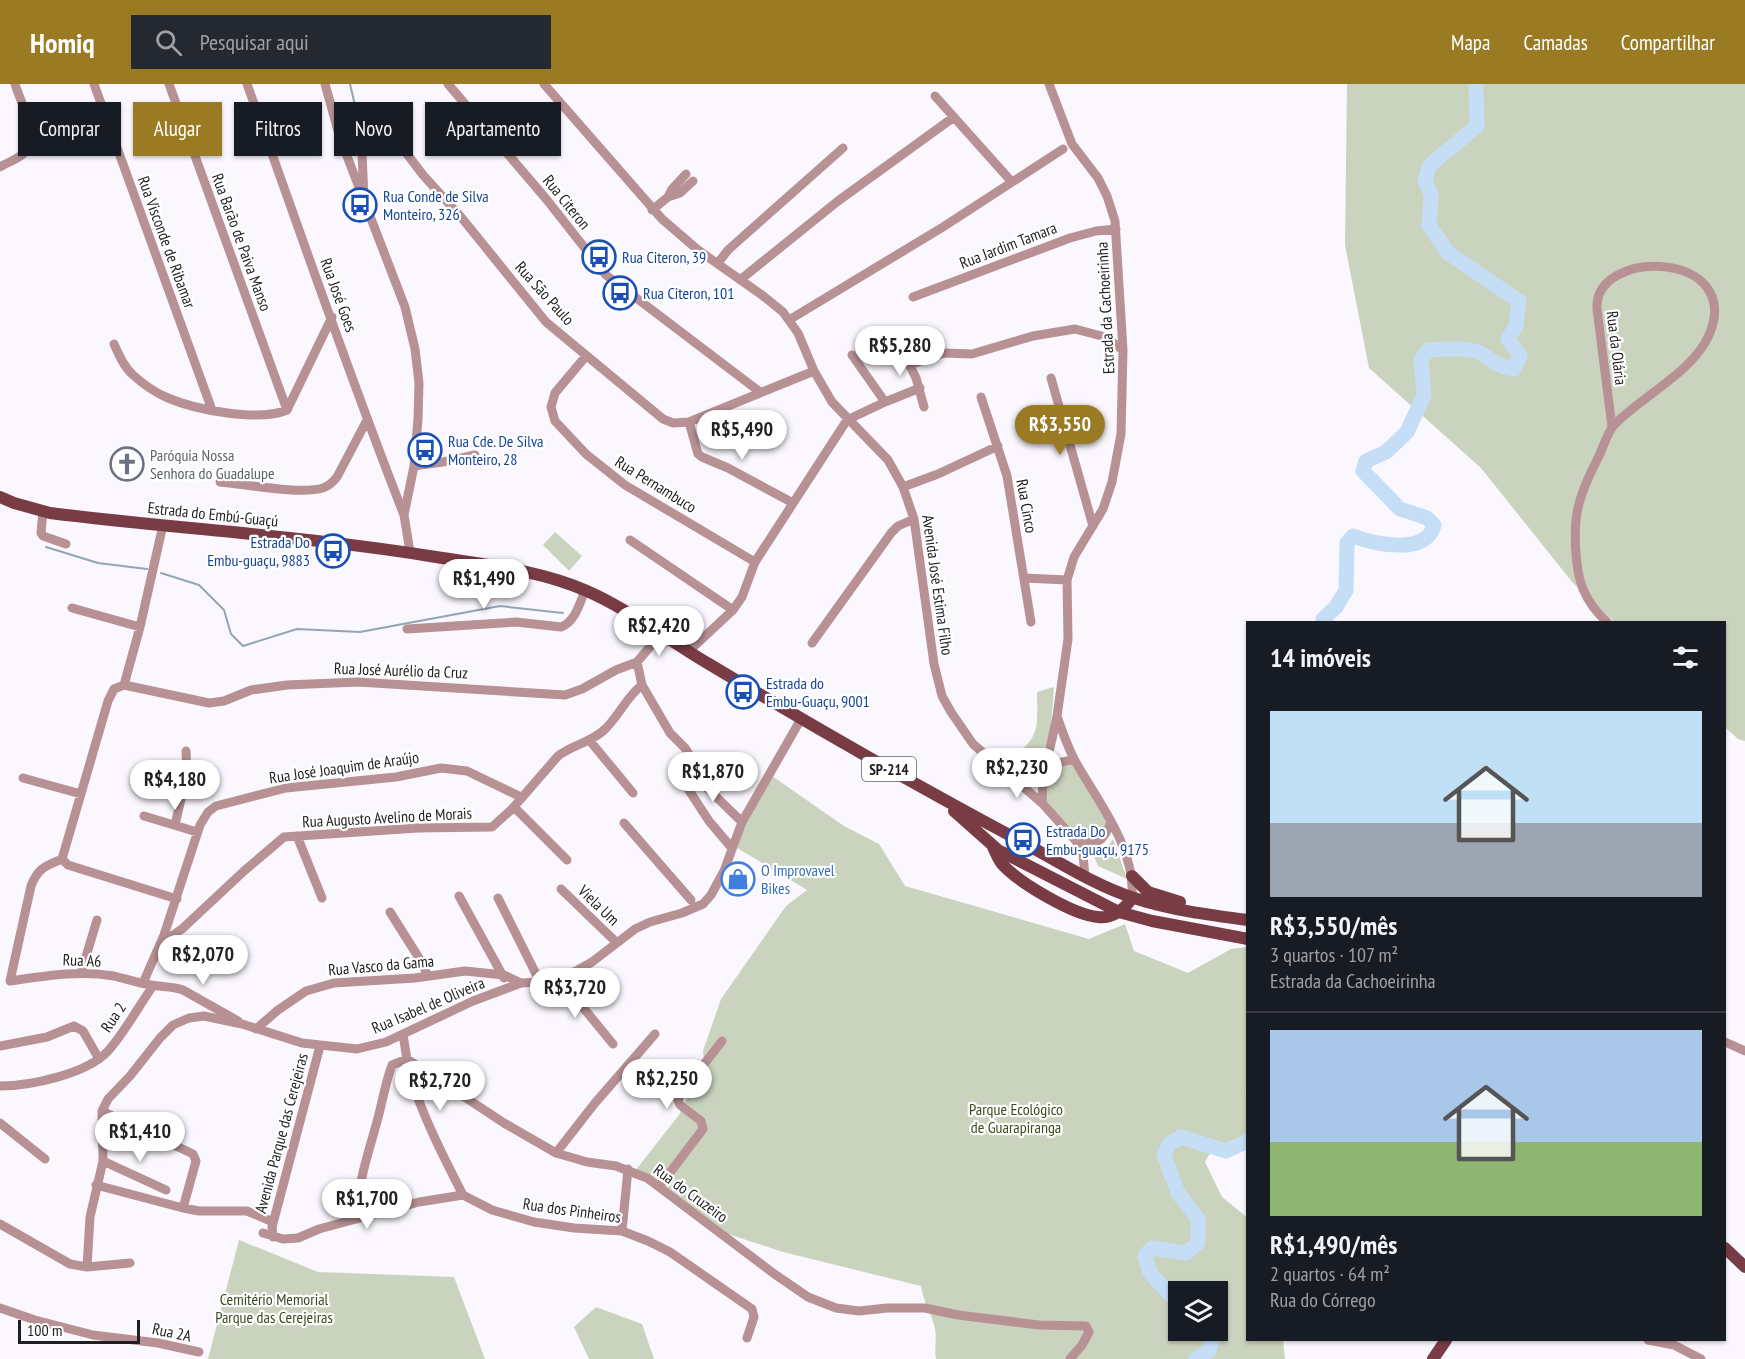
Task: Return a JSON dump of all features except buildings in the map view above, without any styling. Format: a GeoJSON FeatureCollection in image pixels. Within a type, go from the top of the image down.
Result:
{"type":"FeatureCollection","features":[{"type":"Feature","properties":{"kind":"main road","name":"Estrada do Embú-Guaçú"},"geometry":{"type":"LineString","coordinates":[[0,497],[44,511],[410,552],[500,566],[551,578],[604,598],[688,652],[801,719],[1085,878],[1132,898],[1191,913],[1246,920]]}},
{"type":"Feature","properties":{"kind":"main road","name":"Estrada do Embú-Guaçú"},"geometry":{"type":"LineString","coordinates":[[940,798],[993,847],[1082,895],[1119,912],[1152,921],[1246,939]]}},
{"type":"Feature","properties":{"kind":"main road"},"geometry":{"type":"LineString","coordinates":[[993,847],[998,859],[1022,881],[1058,902],[1099,918],[1119,912],[1132,898]]}},
{"type":"Feature","properties":{"kind":"main road"},"geometry":{"type":"LineString","coordinates":[[1132,876],[1148,892],[1207,909],[1229,918]]}},
{"type":"Feature","properties":{"kind":"main road"},"geometry":{"type":"LineString","coordinates":[[1082,895],[1085,878]]}},
{"type":"Feature","properties":{"kind":"main road"},"geometry":{"type":"LineString","coordinates":[[1726,1249],[1745,1267]]}},
{"type":"Feature","properties":{"kind":"main road"},"geometry":{"type":"LineString","coordinates":[[1433,1359],[1445,1341]]}},
{"type":"Feature","properties":{"kind":"street"},"geometry":{"type":"LineString","coordinates":[[0,167],[24,154],[32,141],[32,132],[15,84]]}},
{"type":"Feature","properties":{"kind":"street","name":"Rua Visconde de Ribamar"},"geometry":{"type":"LineString","coordinates":[[94,84],[212,410]]}},
{"type":"Feature","properties":{"kind":"street","name":"Rua Barão de Paiva Manso"},"geometry":{"type":"LineString","coordinates":[[169,84],[287,410]]}},
{"type":"Feature","properties":{"kind":"street","name":"Rua José Goes"},"geometry":{"type":"LineString","coordinates":[[247,84],[367,420],[404,515]]}},
{"type":"Feature","properties":{"kind":"street"},"geometry":{"type":"LineString","coordinates":[[325,84],[340,138],[405,307],[416,349],[419,383],[414,466],[404,515],[410,552]]}},
{"type":"Feature","properties":{"kind":"street","name":"Rua Citeron"},"geometry":{"type":"LineString","coordinates":[[448,84],[547,200],[606,275],[760,392]]}},
{"type":"Feature","properties":{"kind":"street","name":"Avenida José Estima Filho"},"geometry":{"type":"LineString","coordinates":[[544,84],[652,210],[691,245],[773,304],[789,320],[798,333],[825,392],[847,420],[888,460],[903,487],[914,519],[932,654],[942,696],[965,735],[1042,803],[1076,841],[1083,854],[1085,878]]}},
{"type":"Feature","properties":{"kind":"street","name":"Estrada da Cachoeirinha"},"geometry":{"type":"LineString","coordinates":[[1042,803],[1045,767],[1057,716],[1068,639],[1067,580],[1074,557],[1103,509],[1118,454],[1123,350],[1115,220],[1098,178],[1072,144],[1049,84]]}},
{"type":"Feature","properties":{"kind":"street"},"geometry":{"type":"LineString","coordinates":[[935,96],[1011,181]]}},
{"type":"Feature","properties":{"kind":"street","name":"Rua São Paulo"},"geometry":{"type":"LineString","coordinates":[[364,199],[361,130],[368,118],[376,117],[382,121],[423,175],[546,322],[663,419],[674,423],[689,422]]}},
{"type":"Feature","properties":{"kind":"street"},"geometry":{"type":"LineString","coordinates":[[740,280],[838,201],[954,117]]}},
{"type":"Feature","properties":{"kind":"street"},"geometry":{"type":"LineString","coordinates":[[718,263],[729,250],[843,148]]}},
{"type":"Feature","properties":{"kind":"street"},"geometry":{"type":"LineString","coordinates":[[789,320],[943,227],[1063,149]]}},
{"type":"Feature","properties":{"kind":"street"},"geometry":{"type":"LineString","coordinates":[[652,210],[668,197],[672,189],[690,177]]}},
{"type":"Feature","properties":{"kind":"street","name":"Rua Jardim Tamara"},"geometry":{"type":"LineString","coordinates":[[913,297],[1070,238],[1096,231],[1116,229]]}},
{"type":"Feature","properties":{"kind":"street","name":"Rua da Olária"},"geometry":{"type":"LineString","coordinates":[[1606,621],[1583,589],[1575,545],[1578,510],[1584,488],[1612,427],[1692,360],[1707,339],[1715,320],[1716,309],[1707,287],[1698,277],[1682,269],[1669,267],[1654,266],[1633,269],[1615,276],[1600,291],[1596,309],[1612,427]]}},
{"type":"Feature","properties":{"kind":"street"},"geometry":{"type":"LineString","coordinates":[[114,344],[131,374],[167,398],[212,410],[272,415],[287,410],[332,317]]}},
{"type":"Feature","properties":{"kind":"street"},"geometry":{"type":"LineString","coordinates":[[909,365],[944,353],[972,354],[1033,336],[1076,329],[1105,337],[1123,350]]}},
{"type":"Feature","properties":{"kind":"street"},"geometry":{"type":"LineString","coordinates":[[897,339],[920,388],[924,407]]}},
{"type":"Feature","properties":{"kind":"street"},"geometry":{"type":"LineString","coordinates":[[852,355],[885,402]]}},
{"type":"Feature","properties":{"kind":"street","name":"Rua Pernambuco"},"geometry":{"type":"LineString","coordinates":[[586,356],[555,393],[551,407],[555,421],[592,459],[626,485],[755,562]]}},
{"type":"Feature","properties":{"kind":"street"},"geometry":{"type":"LineString","coordinates":[[793,503],[728,468],[702,457],[698,453],[689,422],[814,371]]}},
{"type":"Feature","properties":{"kind":"street"},"geometry":{"type":"LineString","coordinates":[[1051,378],[1093,526]]}},
{"type":"Feature","properties":{"kind":"street"},"geometry":{"type":"LineString","coordinates":[[688,652],[733,610],[742,597],[755,562],[847,420],[920,388]]}},
{"type":"Feature","properties":{"kind":"street","name":"Rua Cinco"},"geometry":{"type":"LineString","coordinates":[[981,397],[1007,476],[1031,622]]}},
{"type":"Feature","properties":{"kind":"street"},"geometry":{"type":"LineString","coordinates":[[220,482],[293,489],[325,488],[337,477],[367,420]]}},
{"type":"Feature","properties":{"kind":"street"},"geometry":{"type":"LineString","coordinates":[[903,487],[938,474],[998,446]]}},
{"type":"Feature","properties":{"kind":"street"},"geometry":{"type":"LineString","coordinates":[[414,466],[475,455]]}},
{"type":"Feature","properties":{"kind":"street"},"geometry":{"type":"LineString","coordinates":[[44,511],[41,533],[43,536],[66,544]]}},
{"type":"Feature","properties":{"kind":"street"},"geometry":{"type":"LineString","coordinates":[[812,643],[891,533],[898,526],[914,519]]}},
{"type":"Feature","properties":{"kind":"street"},"geometry":{"type":"LineString","coordinates":[[163,525],[140,627],[124,685],[114,688],[108,700],[62,859],[68,865],[177,899]]}},
{"type":"Feature","properties":{"kind":"street"},"geometry":{"type":"LineString","coordinates":[[630,540],[733,610]]}},
{"type":"Feature","properties":{"kind":"street"},"geometry":{"type":"LineString","coordinates":[[1024,578],[1067,580]]}},
{"type":"Feature","properties":{"kind":"street"},"geometry":{"type":"LineString","coordinates":[[407,628],[516,622],[561,627],[567,625],[585,590]]}},
{"type":"Feature","properties":{"kind":"street"},"geometry":{"type":"LineString","coordinates":[[72,608],[140,627]]}},
{"type":"Feature","properties":{"kind":"street","name":"Rua José Aurélio da Cruz"},"geometry":{"type":"LineString","coordinates":[[124,685],[209,703],[224,702],[251,690],[338,682],[478,688],[565,695],[637,662],[661,634]]}},
{"type":"Feature","properties":{"kind":"street"},"geometry":{"type":"LineString","coordinates":[[637,662],[642,685],[670,733],[685,748],[705,786],[742,822]]}},
{"type":"Feature","properties":{"kind":"street","name":"Rua Augusto Avelino de Morais"},"geometry":{"type":"LineString","coordinates":[[161,943],[182,929],[283,838],[418,828],[489,828],[514,807],[566,749],[590,741],[609,725],[642,685]]}},
{"type":"Feature","properties":{"kind":"street","name":"Estrada da Cachoeirinha"},"geometry":{"type":"LineString","coordinates":[[1057,716],[1074,759],[1111,822],[1132,876],[1132,898]]}},
{"type":"Feature","properties":{"kind":"street"},"geometry":{"type":"LineString","coordinates":[[624,823],[694,903],[711,895],[742,822],[801,719]]}},
{"type":"Feature","properties":{"kind":"street"},"geometry":{"type":"LineString","coordinates":[[590,741],[633,793]]}},
{"type":"Feature","properties":{"kind":"street"},"geometry":{"type":"LineString","coordinates":[[175,825],[187,773],[186,751]]}},
{"type":"Feature","properties":{"kind":"street"},"geometry":{"type":"LineString","coordinates":[[1011,775],[1074,759]]}},
{"type":"Feature","properties":{"kind":"street","name":"Rua José Joaquim de Araújo"},"geometry":{"type":"LineString","coordinates":[[148,985],[197,832],[210,810],[240,799],[286,788],[396,777],[441,768],[467,771],[522,797]]}},
{"type":"Feature","properties":{"kind":"street"},"geometry":{"type":"LineString","coordinates":[[677,772],[709,821],[731,847]]}},
{"type":"Feature","properties":{"kind":"street"},"geometry":{"type":"LineString","coordinates":[[23,778],[81,794]]}},
{"type":"Feature","properties":{"kind":"street"},"geometry":{"type":"LineString","coordinates":[[514,807],[567,860]]}},
{"type":"Feature","properties":{"kind":"street"},"geometry":{"type":"LineString","coordinates":[[144,816],[197,832]]}},
{"type":"Feature","properties":{"kind":"street"},"geometry":{"type":"LineString","coordinates":[[1076,841],[1091,843],[1100,841],[1105,837],[1111,822]]}},
{"type":"Feature","properties":{"kind":"street"},"geometry":{"type":"LineString","coordinates":[[297,836],[322,898]]}},
{"type":"Feature","properties":{"kind":"street","name":"Rua A6"},"geometry":{"type":"LineString","coordinates":[[62,859],[37,873],[10,981],[55,974],[81,973],[113,976],[148,985]]}},
{"type":"Feature","properties":{"kind":"street","name":"Viela Um"},"geometry":{"type":"LineString","coordinates":[[561,889],[617,943]]}},
{"type":"Feature","properties":{"kind":"street"},"geometry":{"type":"LineString","coordinates":[[459,896],[504,975],[508,988]]}},
{"type":"Feature","properties":{"kind":"street"},"geometry":{"type":"LineString","coordinates":[[498,898],[540,982]]}},
{"type":"Feature","properties":{"kind":"street","name":"Rua Isabel de Oliveira"},"geometry":{"type":"LineString","coordinates":[[102,1111],[108,1099],[173,1025],[197,1016],[242,1024],[291,1041],[320,1047],[357,1049],[376,1045],[473,1001],[521,983],[540,982],[576,972],[635,929],[694,903]]}},
{"type":"Feature","properties":{"kind":"street"},"geometry":{"type":"LineString","coordinates":[[390,912],[424,966],[427,976]]}},
{"type":"Feature","properties":{"kind":"street"},"geometry":{"type":"LineString","coordinates":[[81,973],[97,920]]}},
{"type":"Feature","properties":{"kind":"street","name":"Rua Vasco da Gama"},"geometry":{"type":"LineString","coordinates":[[256,1029],[278,1010],[306,991],[334,982],[427,976],[465,971],[504,975],[521,983]]}},
{"type":"Feature","properties":{"kind":"street"},"geometry":{"type":"LineString","coordinates":[[558,977],[613,1044]]}},
{"type":"Feature","properties":{"kind":"street"},"geometry":{"type":"LineString","coordinates":[[148,985],[183,990],[242,1024]]}},
{"type":"Feature","properties":{"kind":"street","name":"Rua 2"},"geometry":{"type":"LineString","coordinates":[[0,1086],[46,1081],[99,1059],[114,1044],[148,985]]}},
{"type":"Feature","properties":{"kind":"street"},"geometry":{"type":"LineString","coordinates":[[0,1046],[47,1037],[74,1026],[83,1031],[99,1059]]}},
{"type":"Feature","properties":{"kind":"street"},"geometry":{"type":"LineString","coordinates":[[96,1185],[199,1211],[247,1211],[283,1239],[298,1238],[319,1229],[419,1202],[462,1195],[415,1088],[403,1034]]}},
{"type":"Feature","properties":{"kind":"street"},"geometry":{"type":"LineString","coordinates":[[556,1153],[595,1103],[655,1034]]}},
{"type":"Feature","properties":{"kind":"street"},"geometry":{"type":"LineString","coordinates":[[659,1187],[703,1129],[701,1121],[680,1105],[678,1100],[722,1041]]}},
{"type":"Feature","properties":{"kind":"street"},"geometry":{"type":"LineString","coordinates":[[1726,1042],[1745,1051]]}},
{"type":"Feature","properties":{"kind":"street","name":"Avenida Parque das Cerejeiras"},"geometry":{"type":"LineString","coordinates":[[270,1230],[320,1047]]}},
{"type":"Feature","properties":{"kind":"street"},"geometry":{"type":"LineString","coordinates":[[357,1219],[362,1170],[378,1117],[386,1080],[392,1065],[407,1059]]}},
{"type":"Feature","properties":{"kind":"street","name":"Rua do Cruzeiro"},"geometry":{"type":"LineString","coordinates":[[407,1059],[504,1123],[556,1153],[587,1162],[628,1169],[646,1178],[808,1297],[836,1308],[859,1311],[925,1308],[958,1315],[1039,1325],[1086,1326],[1089,1332],[1070,1359]]}},
{"type":"Feature","properties":{"kind":"street"},"geometry":{"type":"LineString","coordinates":[[87,1267],[90,1217],[103,1161],[102,1111],[193,1154],[196,1161],[183,1208]]}},
{"type":"Feature","properties":{"kind":"street"},"geometry":{"type":"LineString","coordinates":[[0,1123],[45,1159]]}},
{"type":"Feature","properties":{"kind":"street"},"geometry":{"type":"LineString","coordinates":[[103,1161],[166,1190]]}},
{"type":"Feature","properties":{"kind":"street"},"geometry":{"type":"LineString","coordinates":[[622,1231],[628,1169]]}},
{"type":"Feature","properties":{"kind":"street","name":"Rua dos Pinheiros"},"geometry":{"type":"LineString","coordinates":[[462,1195],[492,1210],[534,1222],[574,1228],[622,1231],[664,1248],[753,1310],[754,1317],[747,1338]]}},
{"type":"Feature","properties":{"kind":"street"},"geometry":{"type":"LineString","coordinates":[[0,1224],[63,1261],[87,1267],[130,1263]]}},
{"type":"Feature","properties":{"kind":"street","name":"Rua 2A"},"geometry":{"type":"LineString","coordinates":[[0,1308],[93,1335],[158,1343],[199,1352]]}},
{"type":"Feature","properties":{"kind":"street"},"geometry":{"type":"LineString","coordinates":[[1653,1341],[1674,1345],[1692,1357],[1701,1359]]}},
{"type":"Feature","properties":{"kind":"green space"},"geometry":{"type":"Polygon","coordinates":[[[1347,84],[1745,84],[1745,741],[1738,739],[1726,728],[1726,621],[1613,621],[1573,583],[1481,468],[1369,368],[1345,245],[1347,84]]]}},
{"type":"Feature","properties":{"kind":"green space"},"geometry":{"type":"Polygon","coordinates":[[[555,532],[582,556],[569,571],[543,545],[555,532]]]}},
{"type":"Feature","properties":{"kind":"green space"},"geometry":{"type":"Polygon","coordinates":[[[1054,687],[1050,729],[1040,758],[1032,767],[1021,769],[1006,763],[1031,740],[1036,726],[1037,692],[1054,687]]]}},
{"type":"Feature","properties":{"kind":"green space"},"geometry":{"type":"Polygon","coordinates":[[[1074,759],[1109,819],[1100,840],[1076,839],[1044,804],[1046,767],[1074,759]]]}},
{"type":"Feature","properties":{"kind":"green space","name":"Parque Ecológico de Guarapiranga"},"geometry":{"type":"Polygon","coordinates":[[[772,776],[844,826],[879,844],[905,886],[1089,939],[1125,924],[1134,951],[1188,973],[1231,949],[1246,947],[1246,1136],[1237,1142],[1214,1146],[1205,1162],[1222,1197],[1246,1216],[1246,1341],[1283,1341],[1285,1359],[936,1359],[935,1329],[921,1286],[783,1252],[722,1232],[635,1171],[679,1115],[704,1062],[703,1051],[721,999],[786,906],[807,890],[734,846],[742,822],[772,776]]]}},
{"type":"Feature","properties":{"kind":"green space"},"geometry":{"type":"Polygon","coordinates":[[[1113,839],[1127,879],[1098,866],[1091,849],[1106,849],[1113,839]]]}},
{"type":"Feature","properties":{"kind":"green space","name":"Cemitério Memorial Parque das Cerejeiras"},"geometry":{"type":"Polygon","coordinates":[[[239,1240],[318,1272],[454,1277],[485,1359],[208,1359],[239,1240]]]}},
{"type":"Feature","properties":{"kind":"green space"},"geometry":{"type":"Polygon","coordinates":[[[596,1307],[642,1324],[654,1359],[589,1359],[574,1327],[596,1307]]]}},
{"type":"Feature","properties":{"kind":"waterway"},"geometry":{"type":"LineString","coordinates":[[350,84],[354,102]]}},
{"type":"Feature","properties":{"kind":"waterway"},"geometry":{"type":"LineString","coordinates":[[1325,621],[1323,619],[1336,607],[1346,590],[1347,543],[1353,536],[1386,544],[1411,544],[1429,535],[1434,525],[1427,518],[1400,509],[1363,471],[1366,461],[1386,452],[1407,432],[1424,395],[1421,360],[1428,350],[1475,351],[1500,365],[1514,369],[1520,356],[1508,339],[1516,326],[1519,301],[1448,253],[1429,225],[1431,195],[1425,180],[1430,165],[1477,126],[1476,84]]}},
{"type":"Feature","properties":{"kind":"waterway"},"geometry":{"type":"LineString","coordinates":[[46,547],[98,563],[147,569]]}},
{"type":"Feature","properties":{"kind":"waterway"},"geometry":{"type":"LineString","coordinates":[[161,573],[199,585],[224,610],[231,634],[243,646],[297,629],[360,632],[500,606],[563,613]]}},
{"type":"Feature","properties":{"kind":"waterway"},"geometry":{"type":"LineString","coordinates":[[1168,1292],[1150,1273],[1145,1256],[1152,1248],[1186,1253],[1198,1243],[1198,1219],[1178,1193],[1164,1155],[1169,1144],[1181,1137],[1226,1151],[1246,1142]]}},
{"type":"Feature","properties":{"kind":"waterway"},"geometry":{"type":"LineString","coordinates":[[1196,1359],[1209,1351],[1212,1341]]}},
{"type":"Feature","properties":{"kind":"place","name":"Rua Conde de Silva Monteiro, 326"},"geometry":{"type":"Point","coordinates":[360,205]}},
{"type":"Feature","properties":{"kind":"place","name":"Rua Citeron, 39"},"geometry":{"type":"Point","coordinates":[599,257]}},
{"type":"Feature","properties":{"kind":"place","name":"Rua Citeron, 101"},"geometry":{"type":"Point","coordinates":[620,293]}},
{"type":"Feature","properties":{"kind":"place","name":"Rua Cde. De Silva Monteiro, 28"},"geometry":{"type":"Point","coordinates":[425,450]}},
{"type":"Feature","properties":{"kind":"place","name":"Paróquia Nossa Senhora do Guadalupe"},"geometry":{"type":"Point","coordinates":[127,464]}},
{"type":"Feature","properties":{"kind":"place","name":"Estrada Do Embu-guaçu, 9883"},"geometry":{"type":"Point","coordinates":[333,551]}},
{"type":"Feature","properties":{"kind":"place","name":"Estrada do Embu-Guaçu, 9001"},"geometry":{"type":"Point","coordinates":[743,692]}},
{"type":"Feature","properties":{"kind":"place","name":"Estrada Do Embu-guaçu, 9175"},"geometry":{"type":"Point","coordinates":[1023,840]}},
{"type":"Feature","properties":{"kind":"place","name":"O Improvavel Bikes"},"geometry":{"type":"Point","coordinates":[738,879]}}]}
